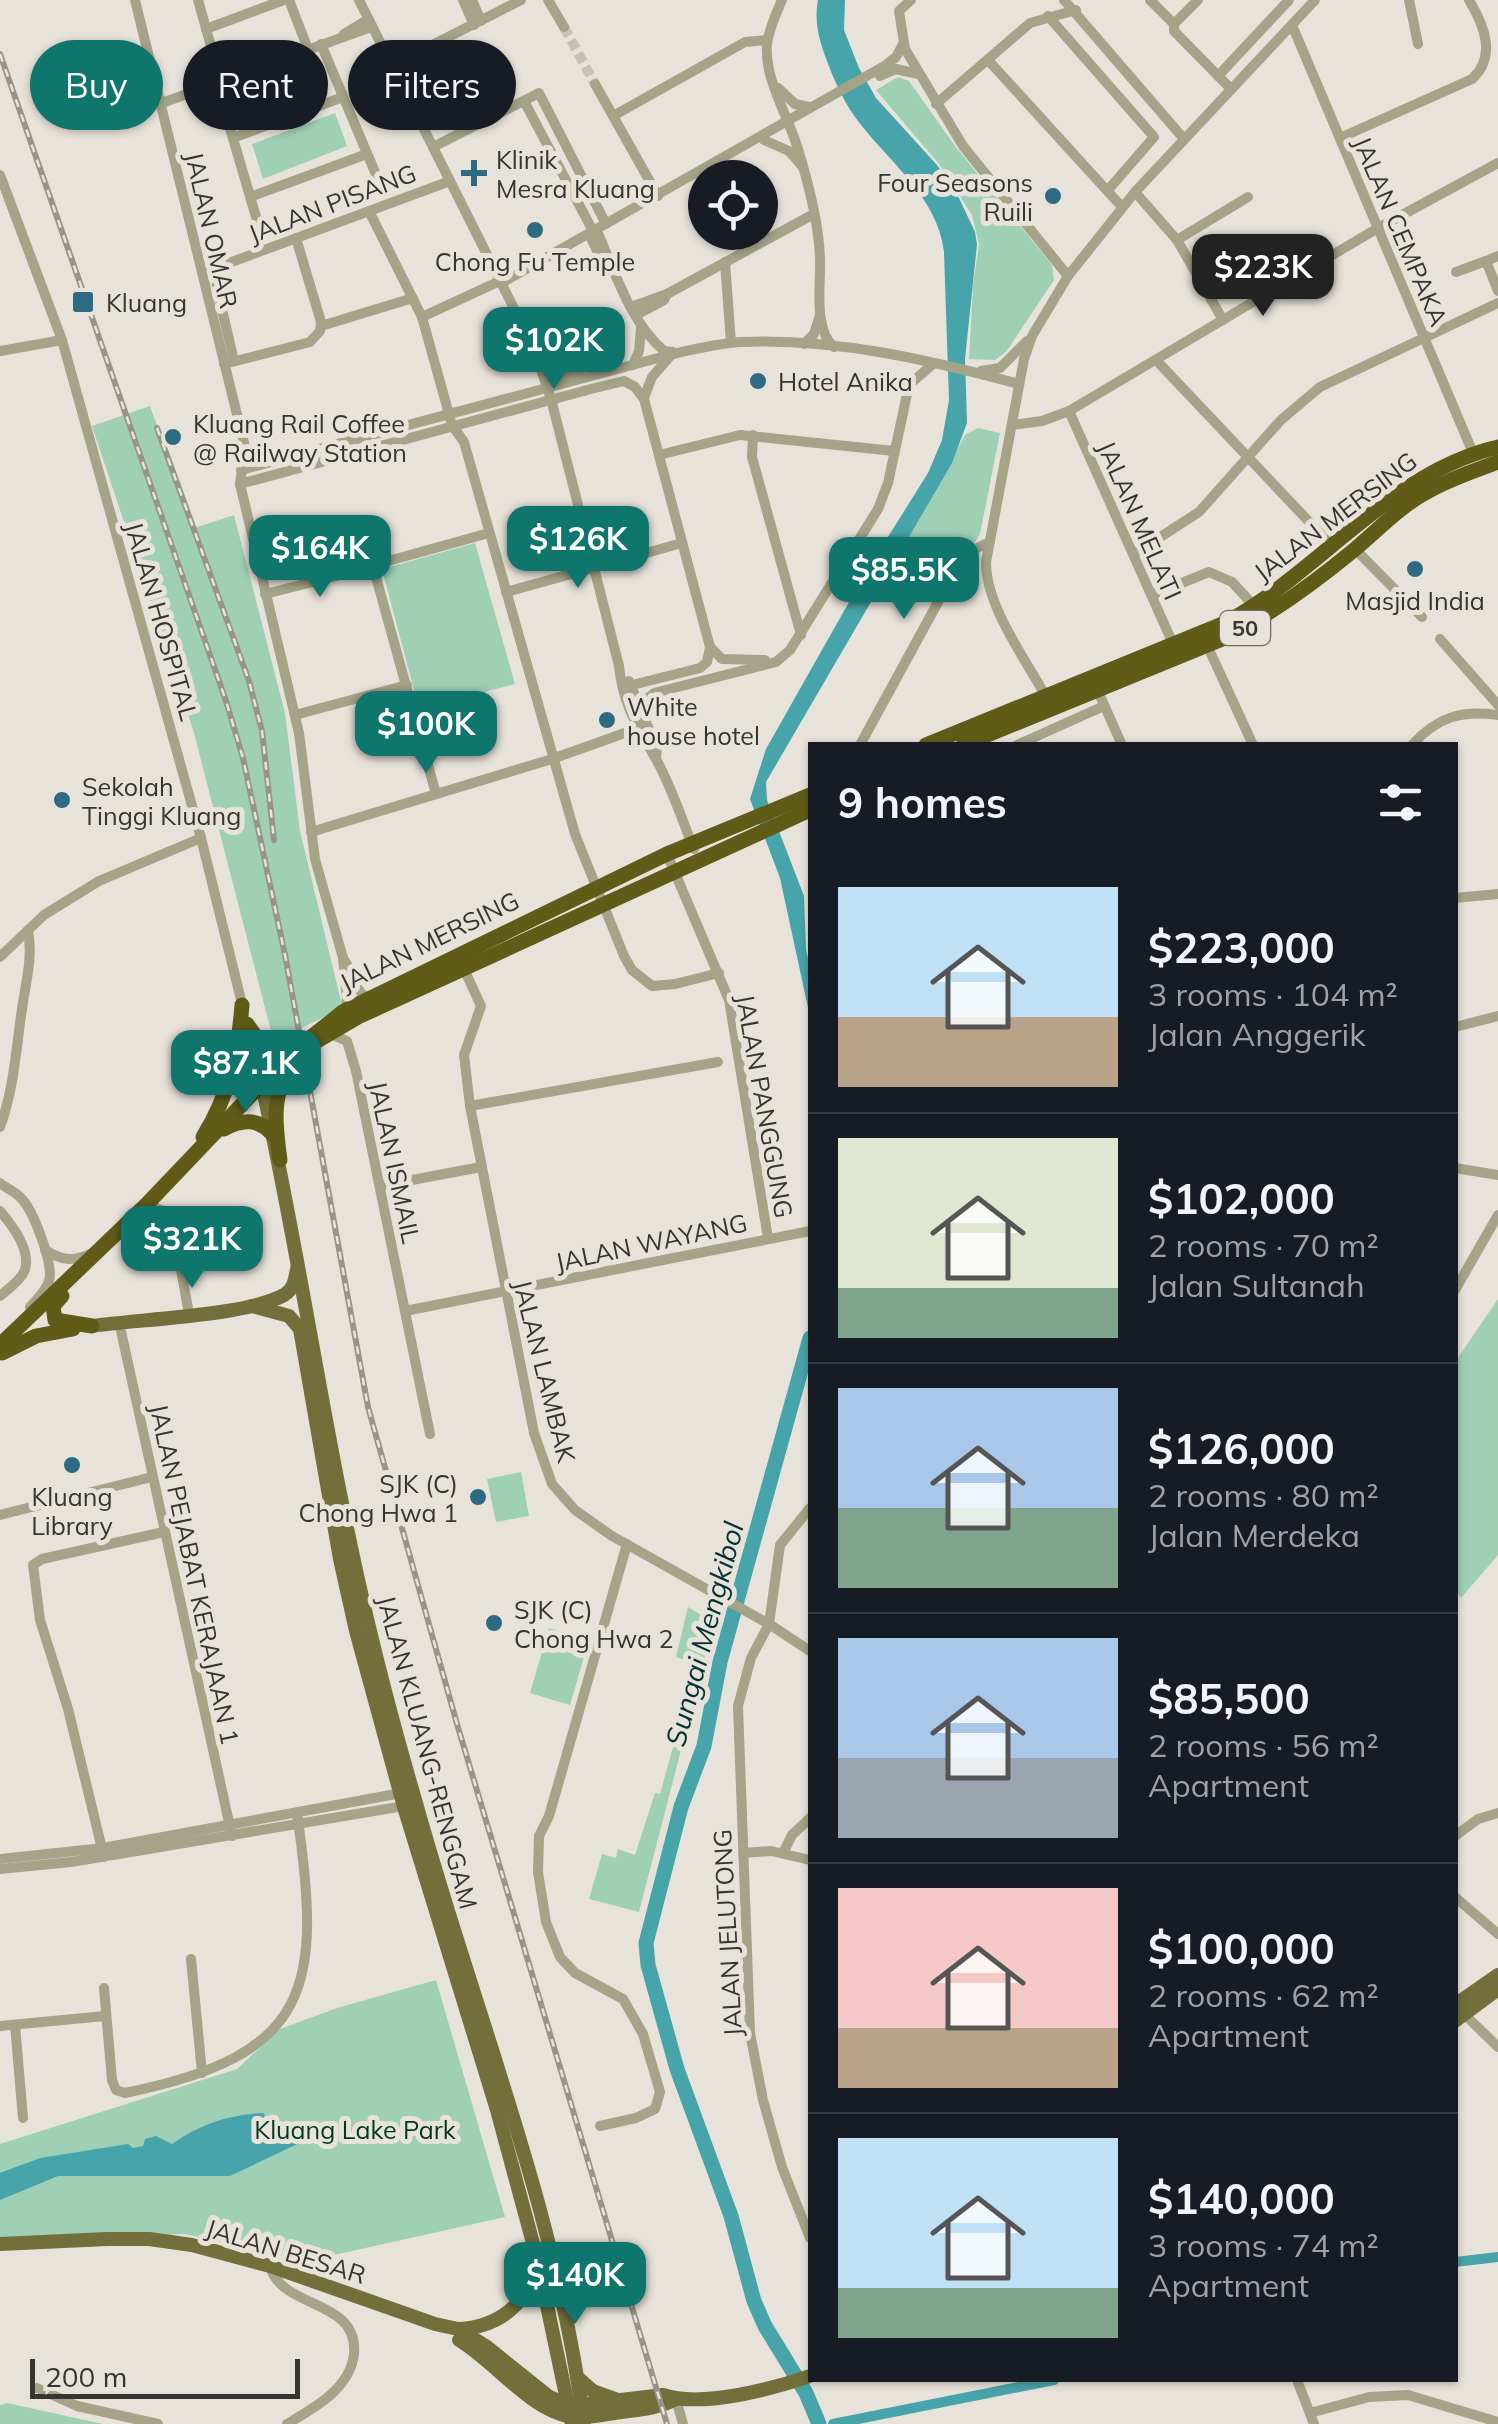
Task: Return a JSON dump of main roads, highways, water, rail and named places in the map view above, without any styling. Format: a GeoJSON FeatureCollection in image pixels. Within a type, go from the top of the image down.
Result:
{"type":"FeatureCollection","features":[{"type":"Feature","properties":{"kind":"highway","name":"JALAN MERSING"},"geometry":{"type":"LineString","coordinates":[[933,742],[1174,646],[1256,607],[1401,492],[1473,452],[1498,446]]}},
{"type":"Feature","properties":{"kind":"highway","name":"JALAN MERSING"},"geometry":{"type":"LineString","coordinates":[[976,742],[1262,619],[1424,493],[1498,462]]}},
{"type":"Feature","properties":{"kind":"highway","name":"JALAN MERSING"},"geometry":{"type":"LineString","coordinates":[[292,1057],[358,1016],[464,969],[667,854],[692,843],[745,830],[791,811],[808,797]]}},
{"type":"Feature","properties":{"kind":"highway","name":"JALAN MERSING"},"geometry":{"type":"LineString","coordinates":[[791,811],[808,810]]}},
{"type":"Feature","properties":{"kind":"highway","name":"JALAN MERSING"},"geometry":{"type":"LineString","coordinates":[[0,1344],[106,1245],[262,1085],[344,1011],[430,968],[598,896],[674,870],[745,830]]}},
{"type":"Feature","properties":{"kind":"highway"},"geometry":{"type":"LineString","coordinates":[[430,968],[455,963],[464,969]]}},
{"type":"Feature","properties":{"kind":"highway"},"geometry":{"type":"LineString","coordinates":[[188,1162],[214,1120],[229,1084],[238,1054],[242,1005]]}},
{"type":"Feature","properties":{"kind":"highway"},"geometry":{"type":"LineString","coordinates":[[247,1024],[262,1046],[292,1057],[274,1114],[280,1160]]}},
{"type":"Feature","properties":{"kind":"highway"},"geometry":{"type":"LineString","coordinates":[[216,1133],[232,1124],[254,1122],[266,1127],[273,1136]]}},
{"type":"Feature","properties":{"kind":"highway"},"geometry":{"type":"LineString","coordinates":[[92,1326],[60,1322],[52,1312],[56,1302],[106,1245]]}},
{"type":"Feature","properties":{"kind":"highway"},"geometry":{"type":"LineString","coordinates":[[0,1355],[36,1336],[92,1326]]}},
{"type":"Feature","properties":{"kind":"main road","name":"JALAN KLUANG-RENGGAM"},"geometry":{"type":"LineString","coordinates":[[262,1085],[280,1160],[353,1556],[408,1799],[514,2125],[554,2271],[576,2376],[577,2416]]}},
{"type":"Feature","properties":{"kind":"main road"},"geometry":{"type":"LineString","coordinates":[[92,1326],[252,1306],[287,1294],[294,1284],[298,1258]]}},
{"type":"Feature","properties":{"kind":"main road","name":"JALAN KLUANG-RENGGAM"},"geometry":{"type":"LineString","coordinates":[[252,1306],[288,1316],[300,1329],[344,1582],[498,2110],[577,2416]]}},
{"type":"Feature","properties":{"kind":"main road"},"geometry":{"type":"LineString","coordinates":[[1458,2013],[1498,1975]]}},
{"type":"Feature","properties":{"kind":"main road"},"geometry":{"type":"LineString","coordinates":[[1458,2013],[1498,1989]]}},
{"type":"Feature","properties":{"kind":"main road","name":"JALAN BESAR"},"geometry":{"type":"LineString","coordinates":[[0,2244],[149,2239],[207,2248],[270,2266],[458,2329],[577,2416]]}},
{"type":"Feature","properties":{"kind":"main road"},"geometry":{"type":"LineString","coordinates":[[458,2329],[480,2326],[521,2302],[528,2293],[537,2258]]}},
{"type":"Feature","properties":{"kind":"main road","name":"JALAN BESAR"},"geometry":{"type":"LineString","coordinates":[[435,2324],[486,2358],[537,2402],[577,2416]]}},
{"type":"Feature","properties":{"kind":"main road"},"geometry":{"type":"LineString","coordinates":[[576,2376],[624,2407]]}},
{"type":"Feature","properties":{"kind":"main road"},"geometry":{"type":"LineString","coordinates":[[577,2416],[663,2396],[724,2396],[808,2377]]}},
{"type":"Feature","properties":{"kind":"main road"},"geometry":{"type":"LineString","coordinates":[[537,2402],[550,2424]]}},
{"type":"Feature","properties":{"kind":"main road"},"geometry":{"type":"LineString","coordinates":[[608,2424],[624,2407]]}},
{"type":"Feature","properties":{"kind":"water"},"geometry":{"type":"Polygon","coordinates":[[[818,0],[845,0],[844,30],[859,68],[876,98],[937,165],[958,196],[977,244],[965,359],[967,423],[952,463],[766,782],[767,800],[804,896],[808,1008],[780,878],[750,799],[766,749],[866,572],[928,473],[942,440],[949,400],[940,232],[921,196],[867,133],[843,97],[820,38],[818,0]]]}},
{"type":"Feature","properties":{"kind":"water"},"geometry":{"type":"Polygon","coordinates":[[[264,2113],[271,2140],[299,2122],[308,2139],[230,2176],[58,2176],[0,2200],[0,2173],[40,2158],[128,2144],[133,2148],[156,2136],[172,2144],[216,2121],[264,2113]]]}},
{"type":"Feature","properties":{"kind":"waterway","name":"Sungai Mengkibol"},"geometry":{"type":"LineString","coordinates":[[808,1345],[720,1662],[704,1746],[681,1807],[646,1943],[648,1965],[677,2069],[731,2216],[754,2301],[819,2424]]}},
{"type":"Feature","properties":{"kind":"waterway"},"geometry":{"type":"LineString","coordinates":[[1458,2262],[1498,2257]]}},
{"type":"Feature","properties":{"kind":"waterway"},"geometry":{"type":"LineString","coordinates":[[833,2424],[1044,2382]]}},
{"type":"Feature","properties":{"kind":"tunnel"},"geometry":{"type":"LineString","coordinates":[[564,27],[595,84]]}},
{"type":"Feature","properties":{"kind":"railway"},"geometry":{"type":"LineString","coordinates":[[0,54],[243,758],[285,955],[368,1407],[457,1724],[667,2424]]}},
{"type":"Feature","properties":{"kind":"railway"},"geometry":{"type":"LineString","coordinates":[[157,428],[249,681],[262,731],[274,840]]}},
{"type":"Feature","properties":{"kind":"place","name":"Klinik Mesra Kluang"},"geometry":{"type":"Point","coordinates":[474,173]}},
{"type":"Feature","properties":{"kind":"place","name":"Four Seasons Ruili"},"geometry":{"type":"Point","coordinates":[1053,196]}},
{"type":"Feature","properties":{"kind":"place","name":"Chong Fu Temple"},"geometry":{"type":"Point","coordinates":[535,230]}},
{"type":"Feature","properties":{"kind":"place","name":"Kluang"},"geometry":{"type":"Point","coordinates":[83,302]}},
{"type":"Feature","properties":{"kind":"place","name":"Hotel Anika"},"geometry":{"type":"Point","coordinates":[758,381]}},
{"type":"Feature","properties":{"kind":"place","name":"Kluang Rail Coffee @ Railway Station"},"geometry":{"type":"Point","coordinates":[173,437]}},
{"type":"Feature","properties":{"kind":"place","name":"Masjid India"},"geometry":{"type":"Point","coordinates":[1415,569]}},
{"type":"Feature","properties":{"kind":"place","name":"White house hotel"},"geometry":{"type":"Point","coordinates":[607,720]}},
{"type":"Feature","properties":{"kind":"place","name":"Sekolah Tinggi Kluang"},"geometry":{"type":"Point","coordinates":[62,800]}},
{"type":"Feature","properties":{"kind":"place","name":"Kluang Library"},"geometry":{"type":"Point","coordinates":[72,1465]}},
{"type":"Feature","properties":{"kind":"place","name":"SJK (C) Chong Hwa 1"},"geometry":{"type":"Point","coordinates":[478,1497]}},
{"type":"Feature","properties":{"kind":"place","name":"SJK (C) Chong Hwa 2"},"geometry":{"type":"Point","coordinates":[494,1623]}},
{"type":"Feature","properties":{"kind":"park label","name":"Kluang Lake Park"},"geometry":{"type":"Point","coordinates":[355,2129]}}]}
